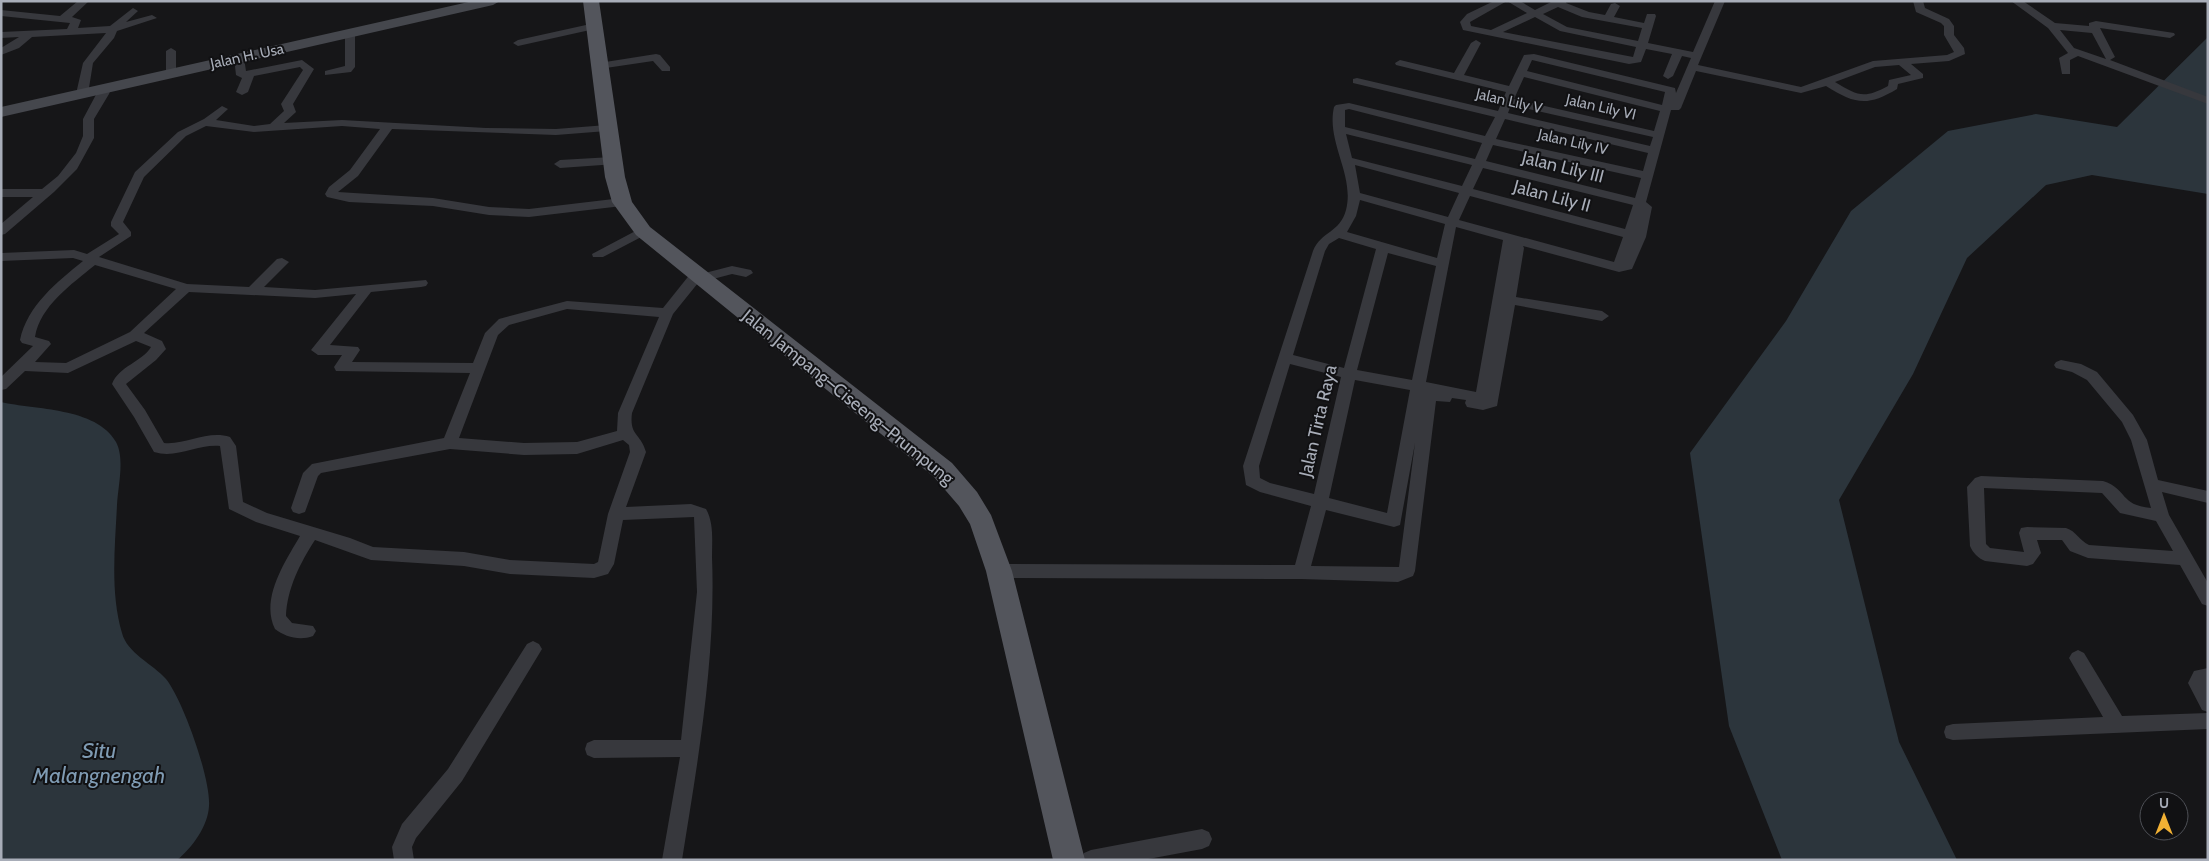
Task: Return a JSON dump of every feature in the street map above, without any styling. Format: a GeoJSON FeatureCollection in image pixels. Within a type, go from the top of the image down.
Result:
{"type":"FeatureCollection","features":[{"type":"Feature","properties":{"kind":"main road","name":"Jalan Jampang–Ciseeng–Prumpung"},"geometry":{"type":"LineString","coordinates":[[591,1],[612,161],[622,202],[643,231],[698,277],[943,470],[968,500],[982,522],[999,571],[1069,860]]}},
{"type":"Feature","properties":{"kind":"street"},"geometry":{"type":"LineString","coordinates":[[62,20],[84,1]]}},
{"type":"Feature","properties":{"kind":"street","name":"Jalan H. Usa"},"geometry":{"type":"LineString","coordinates":[[1,112],[493,1]]}},
{"type":"Feature","properties":{"kind":"street"},"geometry":{"type":"LineString","coordinates":[[1491,34],[1560,2],[1586,15],[1608,19],[1648,21],[1637,60],[1629,61],[1491,34],[1467,28],[1465,22],[1471,16],[1502,1]]}},
{"type":"Feature","properties":{"kind":"street"},"geometry":{"type":"LineString","coordinates":[[1512,1],[1564,29],[1697,56]]}},
{"type":"Feature","properties":{"kind":"street"},"geometry":{"type":"LineString","coordinates":[[999,571],[1301,572],[1398,575],[1407,571],[1429,395],[1483,405],[1492,402],[1518,247],[1622,276],[1640,237],[1646,206],[1674,110],[1720,1]]}},
{"type":"Feature","properties":{"kind":"street"},"geometry":{"type":"LineString","coordinates":[[1693,67],[1801,90],[1827,82],[1861,67],[1901,61],[1949,58],[1960,54],[1959,48],[1949,35],[1949,26],[1945,21],[1920,10],[1918,1]]}},
{"type":"Feature","properties":{"kind":"street"},"geometry":{"type":"LineString","coordinates":[[2016,1],[2052,26],[2063,44],[2076,53],[2138,73],[2208,100]]}},
{"type":"Feature","properties":{"kind":"street"},"geometry":{"type":"LineString","coordinates":[[1608,19],[1615,6]]}},
{"type":"Feature","properties":{"kind":"street"},"geometry":{"type":"LineString","coordinates":[[82,94],[88,63],[110,36],[112,29],[133,11]]}},
{"type":"Feature","properties":{"kind":"street"},"geometry":{"type":"LineString","coordinates":[[1,14],[76,20],[71,32]]}},
{"type":"Feature","properties":{"kind":"street"},"geometry":{"type":"LineString","coordinates":[[1,35],[112,29],[152,18]]}},
{"type":"Feature","properties":{"kind":"street"},"geometry":{"type":"LineString","coordinates":[[2110,57],[2093,24],[2170,35]]}},
{"type":"Feature","properties":{"kind":"street"},"geometry":{"type":"LineString","coordinates":[[518,43],[595,26]]}},
{"type":"Feature","properties":{"kind":"street"},"geometry":{"type":"LineString","coordinates":[[2052,26],[2096,30]]}},
{"type":"Feature","properties":{"kind":"street"},"geometry":{"type":"LineString","coordinates":[[329,73],[347,70],[350,67],[350,33]]}},
{"type":"Feature","properties":{"kind":"street"},"geometry":{"type":"LineString","coordinates":[[1,52],[14,46],[29,34]]}},
{"type":"Feature","properties":{"kind":"street"},"geometry":{"type":"LineString","coordinates":[[1458,76],[1476,43]]}},
{"type":"Feature","properties":{"kind":"street"},"geometry":{"type":"LineString","coordinates":[[171,73],[172,51]]}},
{"type":"Feature","properties":{"kind":"street"},"geometry":{"type":"LineString","coordinates":[[1668,76],[1678,52]]}},
{"type":"Feature","properties":{"kind":"street"},"geometry":{"type":"LineString","coordinates":[[2066,72],[2064,58],[2076,53]]}},
{"type":"Feature","properties":{"kind":"street"},"geometry":{"type":"LineString","coordinates":[[1340,129],[1354,195],[1348,221],[1338,233],[1325,239],[1321,244],[1284,358],[1251,466],[1250,476],[1257,485],[1394,521],[1446,241],[1452,221],[1528,57],[1532,56],[1671,90],[1648,176],[1628,234],[1619,268],[1452,221],[1354,195]]}},
{"type":"Feature","properties":{"kind":"street"},"geometry":{"type":"LineString","coordinates":[[599,66],[656,57],[666,69]]}},
{"type":"Feature","properties":{"kind":"street"},"geometry":{"type":"LineString","coordinates":[[239,58],[240,74],[249,74],[302,63],[309,69],[287,104],[290,112],[272,129]]}},
{"type":"Feature","properties":{"kind":"street"},"geometry":{"type":"LineString","coordinates":[[1827,82],[1853,98],[1871,99],[1893,87],[1893,82],[1919,76],[1901,61]]}},
{"type":"Feature","properties":{"kind":"street","name":"Jalan Lily VI"},"geometry":{"type":"LineString","coordinates":[[1400,63],[1458,76],[1511,95],[1658,135]]}},
{"type":"Feature","properties":{"kind":"street"},"geometry":{"type":"LineString","coordinates":[[1522,73],[1666,108]]}},
{"type":"Feature","properties":{"kind":"street"},"geometry":{"type":"LineString","coordinates":[[242,92],[249,74]]}},
{"type":"Feature","properties":{"kind":"street","name":"Jalan Lily V"},"geometry":{"type":"LineString","coordinates":[[1356,81],[1655,151]]}},
{"type":"Feature","properties":{"kind":"street"},"geometry":{"type":"LineString","coordinates":[[1,231],[66,174],[79,156],[88,138],[88,121],[99,105],[105,89]]}},
{"type":"Feature","properties":{"kind":"street","name":"Jalan Lily IV"},"geometry":{"type":"LineString","coordinates":[[1340,129],[1339,108],[1347,106],[1490,141],[1648,176]]}},
{"type":"Feature","properties":{"kind":"street"},"geometry":{"type":"LineString","coordinates":[[208,121],[222,108]]}},
{"type":"Feature","properties":{"kind":"street"},"geometry":{"type":"LineString","coordinates":[[1,385],[44,344],[27,340],[30,324],[60,288],[92,259],[125,236],[125,232],[117,226],[118,217],[139,175],[182,134],[196,124],[208,121],[242,128],[272,129],[342,123],[436,130],[556,132],[607,128]]}},
{"type":"Feature","properties":{"kind":"street"},"geometry":{"type":"LineString","coordinates":[[388,126],[354,173],[333,190],[332,194],[349,198],[433,202],[490,211],[529,213],[622,202]]}},
{"type":"Feature","properties":{"kind":"street","name":"Jalan Lily III"},"geometry":{"type":"LineString","coordinates":[[1340,129],[1478,165],[1640,203]]}},
{"type":"Feature","properties":{"kind":"street","name":"Jalan Lily II"},"geometry":{"type":"LineString","coordinates":[[1348,160],[1628,234]]}},
{"type":"Feature","properties":{"kind":"street"},"geometry":{"type":"LineString","coordinates":[[560,164],[612,161]]}},
{"type":"Feature","properties":{"kind":"street"},"geometry":{"type":"LineString","coordinates":[[1,193],[45,193]]}},
{"type":"Feature","properties":{"kind":"street"},"geometry":{"type":"LineString","coordinates":[[598,254],[643,231]]}},
{"type":"Feature","properties":{"kind":"street"},"geometry":{"type":"LineString","coordinates":[[1338,233],[1443,264]]}},
{"type":"Feature","properties":{"kind":"street"},"geometry":{"type":"LineString","coordinates":[[1284,358],[1349,374],[1482,398],[1510,237]]}},
{"type":"Feature","properties":{"kind":"street","name":"Jalan Tirta Raya"},"geometry":{"type":"LineString","coordinates":[[1301,572],[1320,502],[1349,374],[1383,247]]}},
{"type":"Feature","properties":{"kind":"street"},"geometry":{"type":"LineString","coordinates":[[4,260],[64,254],[92,259],[127,269],[151,279],[186,288],[315,294],[421,283]]}},
{"type":"Feature","properties":{"kind":"street"},"geometry":{"type":"LineString","coordinates":[[252,291],[282,262]]}},
{"type":"Feature","properties":{"kind":"street"},"geometry":{"type":"LineString","coordinates":[[136,335],[157,344],[159,349],[120,379],[119,384],[140,414],[155,444],[164,450],[208,440],[225,441],[228,446],[235,505],[262,518],[380,554],[464,559],[510,567],[598,571],[606,564],[616,514],[638,452],[636,443],[625,434],[622,426],[625,413],[667,313],[698,277],[732,270],[746,273]]}},
{"type":"Feature","properties":{"kind":"street"},"geometry":{"type":"LineString","coordinates":[[22,366],[68,368],[136,335],[186,288]]}},
{"type":"Feature","properties":{"kind":"street"},"geometry":{"type":"LineString","coordinates":[[367,289],[318,350],[353,350],[341,367],[478,368]]}},
{"type":"Feature","properties":{"kind":"street"},"geometry":{"type":"LineString","coordinates":[[1509,300],[1602,316]]}},
{"type":"Feature","properties":{"kind":"street"},"geometry":{"type":"LineString","coordinates":[[450,443],[494,329],[511,320],[566,305],[667,313]]}},
{"type":"Feature","properties":{"kind":"street"},"geometry":{"type":"LineString","coordinates":[[2061,364],[2076,368],[2092,376],[2128,419],[2139,440],[2162,516],[2208,599]]}},
{"type":"Feature","properties":{"kind":"street"},"geometry":{"type":"LineString","coordinates":[[299,508],[311,473],[317,468],[450,443],[524,449],[577,448],[625,434]]}},
{"type":"Feature","properties":{"kind":"street"},"geometry":{"type":"LineString","coordinates":[[2162,516],[2129,510],[2123,507],[2110,489],[2103,487],[1981,482],[1975,487],[1978,546],[1985,554],[2027,559],[2033,553],[2027,533],[2066,534],[2070,536],[2076,546],[2088,551],[2187,559]]}},
{"type":"Feature","properties":{"kind":"street"},"geometry":{"type":"LineString","coordinates":[[2152,484],[2208,497]]}},
{"type":"Feature","properties":{"kind":"street"},"geometry":{"type":"LineString","coordinates":[[616,514],[691,510],[702,516],[705,592],[690,748],[672,860]]}},
{"type":"Feature","properties":{"kind":"street"},"geometry":{"type":"LineString","coordinates":[[307,631],[288,629],[280,624],[277,616],[284,586],[300,549],[311,532]]}},
{"type":"Feature","properties":{"kind":"street"},"geometry":{"type":"LineString","coordinates":[[404,860],[402,847],[409,831],[455,776],[533,649]]}},
{"type":"Feature","properties":{"kind":"street"},"geometry":{"type":"LineString","coordinates":[[2078,658],[2117,725]]}},
{"type":"Feature","properties":{"kind":"street"},"geometry":{"type":"LineString","coordinates":[[2208,676],[2200,676],[2196,683],[2208,704]]}},
{"type":"Feature","properties":{"kind":"street"},"geometry":{"type":"LineString","coordinates":[[1953,732],[2208,721]]}},
{"type":"Feature","properties":{"kind":"street"},"geometry":{"type":"LineString","coordinates":[[594,749],[690,748]]}},
{"type":"Feature","properties":{"kind":"street"},"geometry":{"type":"LineString","coordinates":[[1091,860],[1202,839]]}},
{"type":"Feature","properties":{"kind":"water"},"geometry":{"type":"Polygon","coordinates":[[[2208,37],[2208,194],[2092,175],[2046,185],[1967,258],[1913,374],[1839,500],[1899,742],[1957,860],[1782,860],[1729,726],[1690,453],[1786,321],[1851,211],[1948,131],[2036,114],[2117,127],[2208,37]]]}},
{"type":"Feature","properties":{"kind":"water","name":"Situ Malangnengah"},"geometry":{"type":"Polygon","coordinates":[[[1,402],[80,416],[94,422],[107,431],[119,449],[120,473],[114,569],[116,602],[122,633],[129,647],[161,674],[173,689],[188,721],[206,778],[209,806],[206,821],[193,843],[177,860],[1,860],[1,402]]]}}]}
